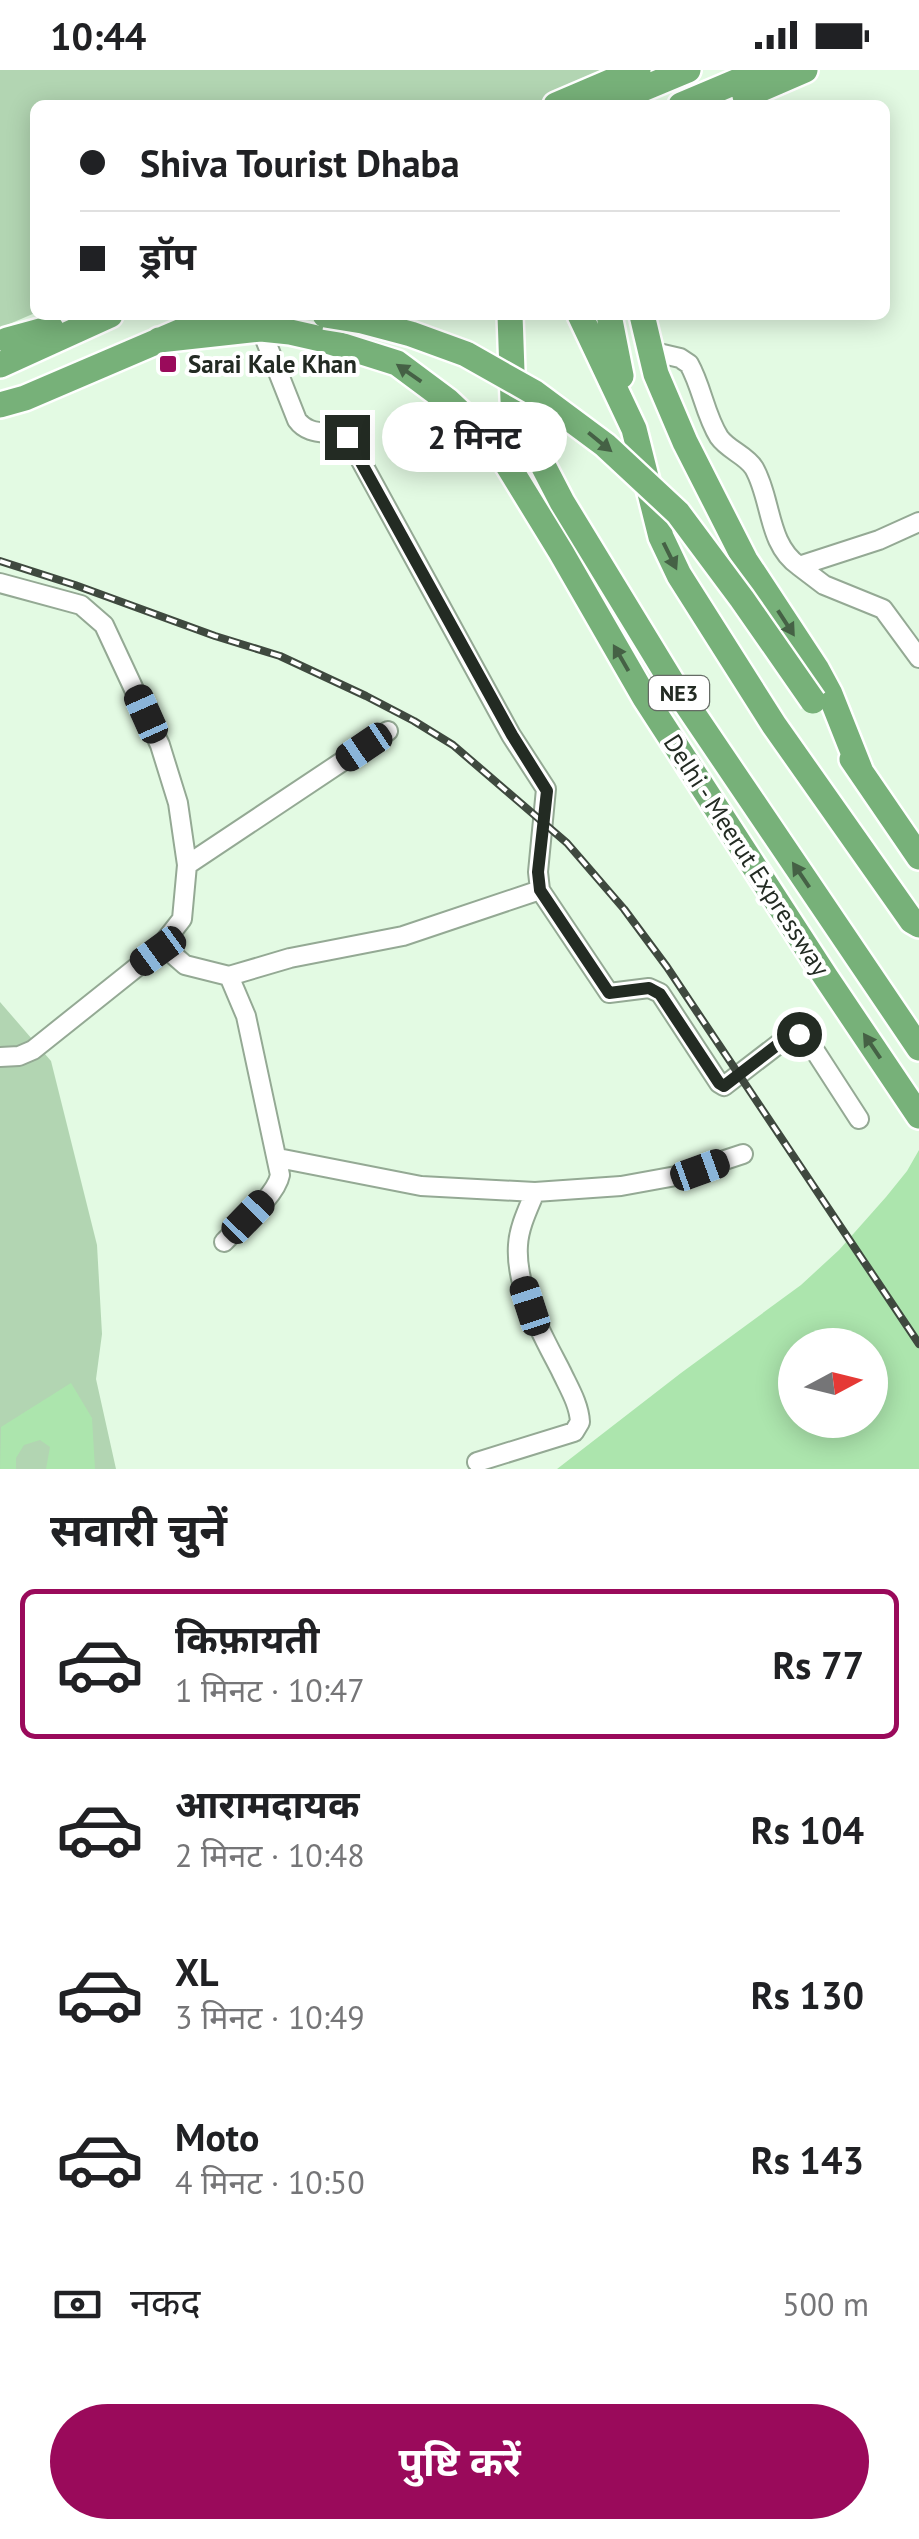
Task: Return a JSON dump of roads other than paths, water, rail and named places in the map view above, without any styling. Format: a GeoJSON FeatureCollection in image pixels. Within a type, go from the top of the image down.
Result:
{"type":"FeatureCollection","features":[{"type":"Feature","properties":{"kind":"highway"},"geometry":{"type":"LineString","coordinates":[[568,100],[638,70]]}},
{"type":"Feature","properties":{"kind":"highway"},"geometry":{"type":"LineString","coordinates":[[622,100],[688,70]]}},
{"type":"Feature","properties":{"kind":"highway"},"geometry":{"type":"LineString","coordinates":[[693,100],[764,70]]}},
{"type":"Feature","properties":{"kind":"highway"},"geometry":{"type":"LineString","coordinates":[[736,100],[805,70]]}},
{"type":"Feature","properties":{"kind":"highway"},"geometry":{"type":"LineString","coordinates":[[2,350],[57,320]]}},
{"type":"Feature","properties":{"kind":"highway"},"geometry":{"type":"LineString","coordinates":[[2,350],[93,320]]}},
{"type":"Feature","properties":{"kind":"highway"},"geometry":{"type":"LineString","coordinates":[[0,394],[174,320]]}},
{"type":"Feature","properties":{"kind":"highway"},"geometry":{"type":"LineString","coordinates":[[0,405],[25,398],[207,320]]}},
{"type":"Feature","properties":{"kind":"highway"},"geometry":{"type":"LineString","coordinates":[[356,320],[466,354],[535,394],[605,445],[678,513],[742,598],[919,857]]}},
{"type":"Feature","properties":{"kind":"highway","name":"Delhi - Meerut Expressway"},"geometry":{"type":"LineString","coordinates":[[510,320],[513,400],[562,502],[672,684],[919,1048]]}},
{"type":"Feature","properties":{"kind":"highway","name":"NE3"},"geometry":{"type":"LineString","coordinates":[[582,320],[634,429],[661,537],[679,575],[774,725],[916,932]]}},
{"type":"Feature","properties":{"kind":"highway"},"geometry":{"type":"LineString","coordinates":[[610,320],[634,429]]}},
{"type":"Feature","properties":{"kind":"highway"},"geometry":{"type":"LineString","coordinates":[[643,320],[656,374],[724,523],[816,668],[861,772]]}},
{"type":"Feature","properties":{"kind":"highway","name":"Delhi - Meerut Expressway"},"geometry":{"type":"LineString","coordinates":[[159,340],[261,329],[321,339],[397,363],[448,401],[496,446],[644,698],[919,1116]]}},
{"type":"Feature","properties":{"kind":"street"},"geometry":{"type":"LineString","coordinates":[[261,329],[297,420],[308,431],[349,440],[492,701],[547,791],[538,872],[540,890],[609,993],[649,988],[660,994],[726,1086],[789,1036],[806,1037],[859,1119]]}},
{"type":"Feature","properties":{"kind":"street"},"geometry":{"type":"LineString","coordinates":[[650,352],[680,358],[689,364],[720,438],[754,468],[781,548],[790,560],[824,585],[880,607],[919,658]]}},
{"type":"Feature","properties":{"kind":"street"},"geometry":{"type":"LineString","coordinates":[[798,566],[919,522]]}},
{"type":"Feature","properties":{"kind":"street"},"geometry":{"type":"LineString","coordinates":[[0,583],[81,605],[104,625],[160,744],[178,803],[187,865],[182,919],[162,945],[33,1050],[0,1058]]}},
{"type":"Feature","properties":{"kind":"street"},"geometry":{"type":"LineString","coordinates":[[187,865],[388,731]]}},
{"type":"Feature","properties":{"kind":"street"},"geometry":{"type":"LineString","coordinates":[[162,945],[186,964],[229,976],[290,958],[418,932],[540,890]]}},
{"type":"Feature","properties":{"kind":"street"},"geometry":{"type":"LineString","coordinates":[[224,1242],[278,1183],[278,1158],[246,1016],[229,976]]}},
{"type":"Feature","properties":{"kind":"street"},"geometry":{"type":"LineString","coordinates":[[278,1158],[421,1186],[535,1192],[657,1180],[744,1154]]}},
{"type":"Feature","properties":{"kind":"street"},"geometry":{"type":"LineString","coordinates":[[476,1462],[574,1432],[580,1422],[577,1404],[530,1306],[520,1273],[519,1234],[535,1192]]}},
{"type":"Feature","properties":{"kind":"railway"},"geometry":{"type":"LineString","coordinates":[[0,561],[280,656],[366,696],[453,745],[567,843],[624,909],[667,967],[919,1344]]}},
{"type":"Feature","properties":{"kind":"place","name":"Sarai Kale Khan"},"geometry":{"type":"Point","coordinates":[168,364]}}]}
